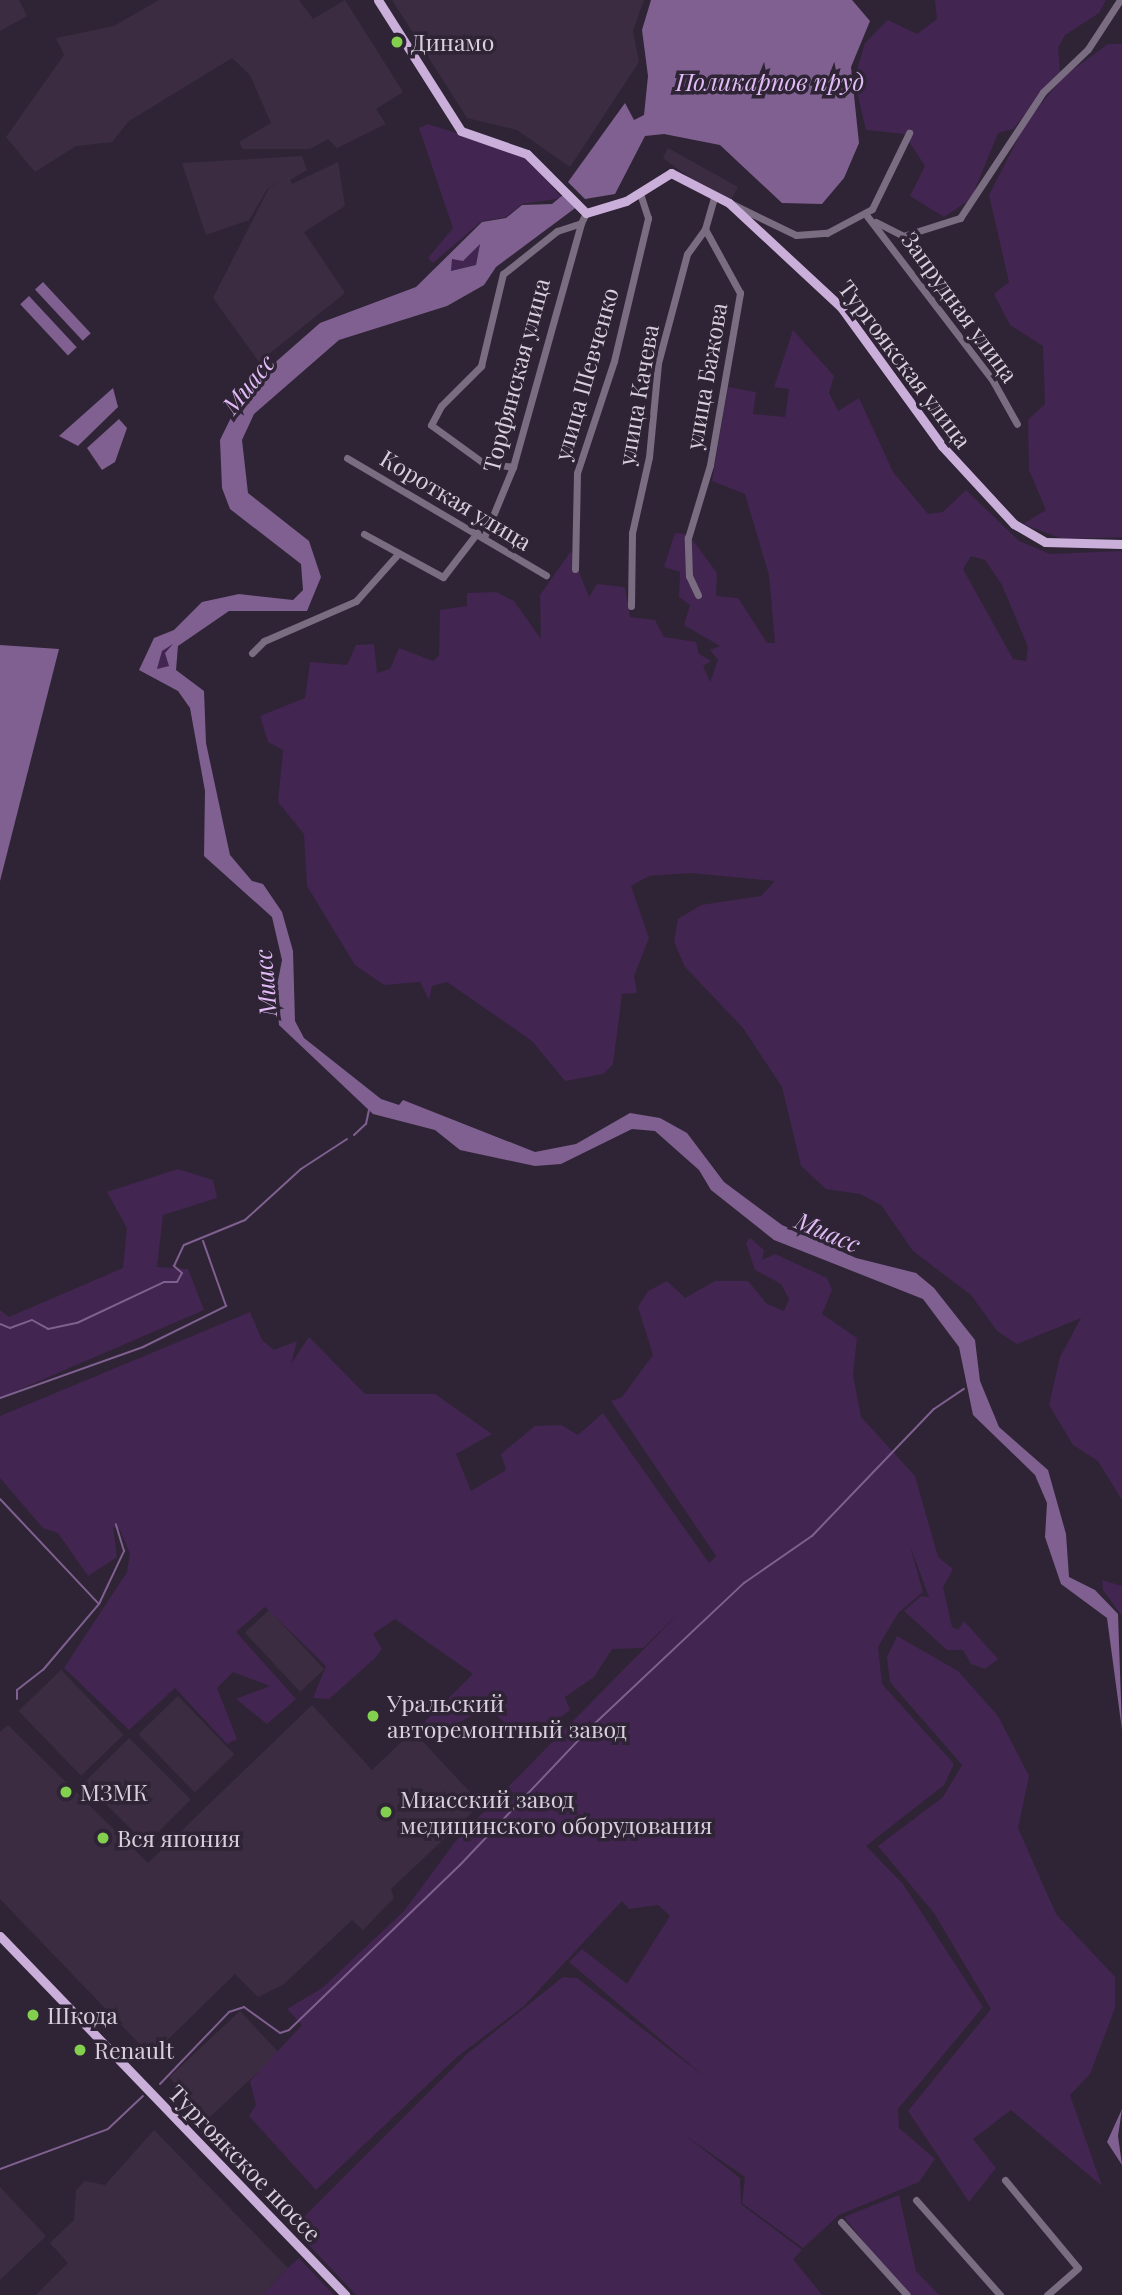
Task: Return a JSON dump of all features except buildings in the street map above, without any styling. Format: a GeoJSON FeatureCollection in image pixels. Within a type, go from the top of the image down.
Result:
{"type":"FeatureCollection","features":[{"type":"Feature","properties":{"kind":"main road"},"geometry":{"type":"LineString","coordinates":[[378,0],[461,131],[527,154],[582,211]]}},
{"type":"Feature","properties":{"kind":"main road","name":"Тургоякская улица"},"geometry":{"type":"LineString","coordinates":[[582,211],[640,193],[662,176],[679,173],[715,198],[729,203],[841,307],[981,493],[1014,524],[1056,544],[1122,544]]}},
{"type":"Feature","properties":{"kind":"main road","name":"Тургоякское шоссе"},"geometry":{"type":"LineString","coordinates":[[0,1936],[345,2295]]}},
{"type":"Feature","properties":{"kind":"street"},"geometry":{"type":"LineString","coordinates":[[876,222],[903,236],[960,218],[1043,93],[1088,49],[1120,0]]}},
{"type":"Feature","properties":{"kind":"street"},"geometry":{"type":"LineString","coordinates":[[729,203],[810,237],[867,216],[909,133]]}},
{"type":"Feature","properties":{"kind":"street","name":"улица Шевченко"},"geometry":{"type":"LineString","coordinates":[[575,569],[577,473],[610,373],[648,218],[640,193]]}},
{"type":"Feature","properties":{"kind":"street","name":"улица Качева"},"geometry":{"type":"LineString","coordinates":[[631,606],[632,533],[649,457],[658,363],[687,254],[705,229],[715,198]]}},
{"type":"Feature","properties":{"kind":"street","name":"Торфянская улица"},"geometry":{"type":"LineString","coordinates":[[397,555],[443,577],[481,534],[513,467],[581,223],[582,211]]}},
{"type":"Feature","properties":{"kind":"street","name":"Запрудная улица"},"geometry":{"type":"LineString","coordinates":[[867,216],[876,222],[1017,424]]}},
{"type":"Feature","properties":{"kind":"street"},"geometry":{"type":"LineString","coordinates":[[513,467],[482,461],[432,425],[441,406],[481,366],[503,274],[557,232],[581,223]]}},
{"type":"Feature","properties":{"kind":"street","name":"улица Бажова"},"geometry":{"type":"LineString","coordinates":[[698,595],[690,576],[688,538],[710,465],[740,293],[705,229]]}},
{"type":"Feature","properties":{"kind":"street","name":"Короткая улица"},"geometry":{"type":"LineString","coordinates":[[347,458],[481,534],[546,575]]}},
{"type":"Feature","properties":{"kind":"street"},"geometry":{"type":"LineString","coordinates":[[252,653],[264,641],[330,618],[356,601],[397,555],[364,534]]}},
{"type":"Feature","properties":{"kind":"street"},"geometry":{"type":"LineString","coordinates":[[1005,2180],[1078,2268],[1047,2295]]}},
{"type":"Feature","properties":{"kind":"street"},"geometry":{"type":"LineString","coordinates":[[916,2200],[1000,2295]]}},
{"type":"Feature","properties":{"kind":"street"},"geometry":{"type":"LineString","coordinates":[[841,2222],[907,2295]]}},
{"type":"Feature","properties":{"kind":"shaded area"},"geometry":{"type":"Polygon","coordinates":[[[0,0],[19,0],[27,16],[0,31],[0,0]]]}},
{"type":"Feature","properties":{"kind":"shaded area"},"geometry":{"type":"Polygon","coordinates":[[[159,0],[299,0],[313,19],[345,0],[403,92],[376,109],[386,124],[337,148],[328,139],[310,149],[243,149],[239,142],[271,123],[250,75],[232,58],[129,121],[112,142],[76,146],[35,172],[6,137],[64,55],[56,38],[114,26],[159,0]]]}},
{"type":"Feature","properties":{"kind":"shaded area"},"geometry":{"type":"Polygon","coordinates":[[[392,0],[644,0],[633,31],[639,62],[570,167],[517,130],[467,118],[392,0]]]}},
{"type":"Feature","properties":{"kind":"shaded area"},"geometry":{"type":"Polygon","coordinates":[[[935,0],[1106,0],[1099,13],[1065,35],[1058,48],[1060,72],[1013,129],[998,133],[971,199],[944,217],[910,196],[925,166],[904,134],[866,130],[854,79],[865,43],[888,20],[917,34],[937,19],[935,0]]]}},
{"type":"Feature","properties":{"kind":"shaded area"},"geometry":{"type":"Polygon","coordinates":[[[1108,44],[1122,44],[1122,537],[1063,539],[1023,524],[1046,510],[1029,470],[1028,420],[1045,404],[1043,346],[1010,325],[994,294],[1009,282],[989,195],[1027,121],[1063,77],[1108,44]]]}},
{"type":"Feature","properties":{"kind":"shaded area"},"geometry":{"type":"Polygon","coordinates":[[[428,124],[525,155],[562,198],[522,204],[506,217],[482,221],[433,263],[428,258],[453,228],[419,128],[428,124]]]}},
{"type":"Feature","properties":{"kind":"shaded area"},"geometry":{"type":"Polygon","coordinates":[[[668,148],[738,187],[732,198],[716,197],[663,158],[668,148]]]}},
{"type":"Feature","properties":{"kind":"shaded area"},"geometry":{"type":"Polygon","coordinates":[[[302,156],[307,170],[290,180],[292,184],[338,162],[345,206],[304,232],[345,293],[259,362],[213,298],[269,188],[287,177],[268,188],[249,220],[206,235],[182,163],[302,156]]]}},
{"type":"Feature","properties":{"kind":"shaded area"},"geometry":{"type":"Polygon","coordinates":[[[480,243],[476,265],[451,271],[452,259],[480,243]]]}},
{"type":"Feature","properties":{"kind":"shaded area"},"geometry":{"type":"Polygon","coordinates":[[[793,330],[834,376],[829,393],[838,411],[859,398],[893,472],[928,514],[943,512],[966,490],[1019,541],[1050,554],[1122,551],[1122,1500],[1098,1461],[1073,1445],[1049,1405],[1060,1357],[1081,1318],[1017,1344],[997,1331],[971,1295],[913,1251],[881,1205],[860,1194],[826,1189],[801,1166],[782,1087],[743,1028],[685,967],[674,942],[678,919],[701,905],[761,896],[775,881],[691,873],[649,876],[631,886],[649,938],[634,976],[637,993],[622,994],[613,1064],[603,1074],[565,1081],[532,1041],[447,982],[432,986],[429,1000],[420,982],[384,985],[355,965],[307,886],[304,834],[278,802],[283,750],[268,742],[260,716],[305,698],[310,662],[347,665],[356,645],[374,644],[377,673],[390,669],[399,648],[433,661],[439,655],[440,610],[467,606],[467,593],[496,592],[514,601],[541,639],[540,595],[571,551],[589,597],[597,584],[625,587],[630,617],[655,620],[664,637],[696,642],[699,654],[711,661],[703,666],[710,682],[718,660],[710,650],[720,646],[684,625],[690,605],[679,597],[680,572],[664,567],[675,533],[688,534],[717,573],[716,596],[738,598],[767,643],[775,643],[769,575],[745,494],[712,481],[728,387],[756,392],[753,414],[785,417],[789,389],[774,387],[793,330]],[[971,556],[963,569],[1013,659],[1026,661],[1028,647],[1002,585],[985,560],[971,556]]]}},
{"type":"Feature","properties":{"kind":"shaded area"},"geometry":{"type":"Polygon","coordinates":[[[173,644],[169,667],[157,669],[162,650],[173,644]]]}},
{"type":"Feature","properties":{"kind":"shaded area"},"geometry":{"type":"Polygon","coordinates":[[[178,1169],[213,1180],[217,1198],[163,1215],[157,1267],[188,1269],[204,1310],[0,1398],[0,1310],[9,1317],[123,1268],[127,1228],[107,1192],[178,1169]]]}},
{"type":"Feature","properties":{"kind":"shaded area"},"geometry":{"type":"Polygon","coordinates":[[[750,1238],[764,1250],[762,1260],[775,1254],[827,1278],[832,1290],[822,1314],[857,1338],[853,1375],[861,1417],[915,1476],[938,1557],[953,1569],[943,1587],[952,1627],[958,1630],[964,1621],[998,1659],[985,1669],[971,1664],[963,1650],[947,1650],[904,1611],[921,1596],[929,1597],[910,1546],[923,1592],[898,1613],[878,1647],[882,1684],[954,1764],[944,1785],[866,1846],[903,1884],[983,2007],[898,2109],[899,2128],[935,2159],[919,2182],[839,2215],[803,2248],[742,2203],[745,2177],[686,2136],[740,2178],[741,2204],[802,2250],[793,2259],[822,2295],[356,2295],[293,2228],[468,2053],[563,1977],[577,1978],[705,2077],[569,1962],[582,1949],[627,1984],[670,1916],[658,1905],[629,1909],[622,1901],[523,2007],[457,2057],[316,2190],[249,2116],[256,2105],[250,2081],[302,2025],[287,2009],[322,1988],[404,1911],[458,1838],[684,1608],[643,1648],[612,1649],[594,1677],[565,1697],[570,1710],[551,1724],[536,1721],[528,1742],[486,1707],[427,1741],[418,1728],[473,1674],[395,1619],[373,1634],[382,1649],[374,1659],[329,1699],[313,1698],[326,1666],[265,1607],[236,1632],[296,1699],[267,1724],[236,1699],[270,1686],[233,1672],[217,1688],[237,1739],[227,1744],[175,1688],[129,1730],[64,1668],[127,1572],[130,1554],[120,1530],[113,1527],[117,1557],[88,1576],[58,1533],[43,1528],[0,1478],[0,1416],[250,1312],[262,1340],[274,1350],[297,1341],[291,1364],[309,1337],[365,1394],[435,1394],[492,1434],[456,1454],[471,1491],[506,1470],[501,1454],[535,1426],[561,1425],[578,1435],[603,1413],[709,1563],[716,1556],[611,1401],[622,1397],[653,1355],[638,1307],[648,1291],[667,1281],[685,1298],[715,1281],[748,1281],[767,1304],[784,1311],[789,1299],[781,1284],[755,1270],[746,1243],[750,1238]]]}},
{"type":"Feature","properties":{"kind":"shaded area"},"geometry":{"type":"Polygon","coordinates":[[[1102,1580],[1122,1586],[1122,1616],[1103,1590],[1102,1580]]]}},
{"type":"Feature","properties":{"kind":"shaded area"},"geometry":{"type":"Polygon","coordinates":[[[269,1610],[324,1669],[300,1692],[245,1633],[269,1610]]]}},
{"type":"Feature","properties":{"kind":"shaded area"},"geometry":{"type":"Polygon","coordinates":[[[897,1636],[958,1671],[998,1716],[1029,1776],[1018,1828],[1056,1914],[1115,1977],[1115,2008],[1090,2074],[1070,2095],[1102,2186],[1011,2110],[973,2139],[996,2168],[969,2202],[908,2111],[991,2009],[934,1913],[878,1846],[943,1797],[962,1765],[890,1682],[887,1657],[897,1636]]]}},
{"type":"Feature","properties":{"kind":"shaded area"},"geometry":{"type":"Polygon","coordinates":[[[61,1670],[124,1735],[81,1776],[19,1711],[61,1670]]]}},
{"type":"Feature","properties":{"kind":"shaded area"},"geometry":{"type":"Polygon","coordinates":[[[178,1696],[234,1754],[195,1792],[138,1734],[178,1696]]]}},
{"type":"Feature","properties":{"kind":"shaded area"},"geometry":{"type":"Polygon","coordinates":[[[312,1705],[372,1770],[413,1731],[481,1804],[391,1889],[394,1898],[363,1930],[352,1920],[284,1984],[258,1997],[235,1974],[151,2056],[0,1899],[0,1732],[8,1725],[148,1863],[312,1705]]]}},
{"type":"Feature","properties":{"kind":"shaded area"},"geometry":{"type":"Polygon","coordinates":[[[129,1738],[191,1800],[146,1844],[84,1783],[129,1738]]]}},
{"type":"Feature","properties":{"kind":"shaded area"},"geometry":{"type":"Polygon","coordinates":[[[240,2011],[279,2053],[208,2119],[169,2077],[240,2011]]]}},
{"type":"Feature","properties":{"kind":"shaded area"},"geometry":{"type":"Polygon","coordinates":[[[154,2130],[288,2268],[262,2295],[36,2295],[68,2263],[50,2243],[74,2220],[76,2190],[85,2181],[105,2185],[154,2130]]]}},
{"type":"Feature","properties":{"kind":"shaded area"},"geometry":{"type":"Polygon","coordinates":[[[0,2187],[46,2236],[0,2280],[0,2187]]]}},
{"type":"Feature","properties":{"kind":"shaded area"},"geometry":{"type":"Polygon","coordinates":[[[899,2195],[916,2271],[939,2295],[912,2295],[900,2287],[844,2217],[899,2195]]]}},
{"type":"Feature","properties":{"kind":"shaded area"},"geometry":{"type":"Polygon","coordinates":[[[299,2258],[334,2295],[262,2295],[288,2268],[299,2258]]]}},
{"type":"Feature","properties":{"kind":"water","name":"Поликарпов пруд"},"geometry":{"type":"Polygon","coordinates":[[[651,0],[852,0],[870,21],[851,67],[859,143],[844,178],[822,204],[782,203],[720,145],[664,134],[645,136],[615,194],[585,199],[568,182],[625,103],[634,120],[644,115],[648,76],[642,30],[651,0]]]}},
{"type":"Feature","properties":{"kind":"water","name":"Миасс"},"geometry":{"type":"Polygon","coordinates":[[[569,190],[582,203],[496,267],[484,285],[447,306],[339,340],[254,414],[242,440],[248,493],[309,541],[321,577],[307,611],[229,611],[178,646],[176,670],[204,691],[206,743],[230,855],[252,881],[263,884],[282,912],[293,951],[295,1021],[304,1038],[381,1099],[399,1105],[403,1100],[535,1152],[576,1144],[630,1113],[660,1118],[687,1133],[724,1182],[782,1225],[856,1258],[916,1273],[934,1288],[975,1340],[980,1381],[999,1427],[1048,1470],[1066,1534],[1069,1577],[1095,1590],[1118,1614],[1122,1730],[1107,1618],[1061,1584],[1045,1537],[1047,1503],[1035,1475],[973,1415],[959,1347],[923,1299],[774,1240],[711,1190],[699,1170],[655,1131],[632,1129],[561,1164],[535,1166],[460,1150],[435,1130],[373,1114],[279,1025],[276,991],[282,960],[272,917],[204,856],[205,791],[190,708],[178,691],[139,670],[154,638],[174,630],[202,602],[239,594],[293,600],[303,590],[301,564],[230,509],[222,488],[220,440],[245,389],[320,323],[416,287],[482,222],[506,218],[522,205],[552,204],[569,190]],[[480,244],[463,261],[452,259],[451,271],[476,265],[480,244]],[[173,644],[162,651],[157,669],[169,666],[165,653],[173,644]]]}},
{"type":"Feature","properties":{"kind":"water"},"geometry":{"type":"Polygon","coordinates":[[[43,282],[91,333],[83,341],[35,290],[43,282]]]}},
{"type":"Feature","properties":{"kind":"water"},"geometry":{"type":"Polygon","coordinates":[[[29,296],[77,347],[68,355],[20,304],[29,296]]]}},
{"type":"Feature","properties":{"kind":"water"},"geometry":{"type":"Polygon","coordinates":[[[113,388],[118,407],[78,446],[59,436],[113,388]]]}},
{"type":"Feature","properties":{"kind":"water"},"geometry":{"type":"Polygon","coordinates":[[[119,419],[127,428],[115,462],[102,470],[87,448],[119,419]]]}},
{"type":"Feature","properties":{"kind":"water"},"geometry":{"type":"Polygon","coordinates":[[[0,645],[59,649],[0,881],[0,645]]]}},
{"type":"Feature","properties":{"kind":"water"},"geometry":{"type":"Polygon","coordinates":[[[1122,2109],[1118,2136],[1122,2165],[1107,2142],[1122,2109]]]}},
{"type":"Feature","properties":{"kind":"waterway"},"geometry":{"type":"LineString","coordinates":[[354,1135],[366,1124],[369,1110]]}},
{"type":"Feature","properties":{"kind":"waterway"},"geometry":{"type":"LineString","coordinates":[[0,1324],[10,1328],[32,1320],[48,1329],[77,1323],[164,1282],[177,1282],[182,1273],[174,1266],[184,1245],[245,1220],[301,1169],[347,1139]]}},
{"type":"Feature","properties":{"kind":"waterway"},"geometry":{"type":"LineString","coordinates":[[0,1398],[143,1347],[226,1306],[203,1241]]}},
{"type":"Feature","properties":{"kind":"waterway"},"geometry":{"type":"LineString","coordinates":[[160,2084],[229,2012],[244,2007],[280,2033],[289,2030],[460,1865],[590,1728],[744,1583],[812,1536],[934,1409],[964,1389]]}},
{"type":"Feature","properties":{"kind":"waterway"},"geometry":{"type":"LineString","coordinates":[[0,1499],[98,1603]]}},
{"type":"Feature","properties":{"kind":"waterway"},"geometry":{"type":"LineString","coordinates":[[17,1699],[17,1690],[43,1670],[99,1604],[124,1551],[116,1524]]}},
{"type":"Feature","properties":{"kind":"waterway"},"geometry":{"type":"LineString","coordinates":[[0,2169],[108,2129],[143,2096]]}},
{"type":"Feature","properties":{"kind":"place","name":"Динамо"},"geometry":{"type":"Point","coordinates":[397,42]}},
{"type":"Feature","properties":{"kind":"place","name":"Уральский авторемонтный завод"},"geometry":{"type":"Point","coordinates":[373,1716]}},
{"type":"Feature","properties":{"kind":"place","name":"МЗМК"},"geometry":{"type":"Point","coordinates":[66,1792]}},
{"type":"Feature","properties":{"kind":"place","name":"Миасский завод медицинского оборудования"},"geometry":{"type":"Point","coordinates":[386,1812]}},
{"type":"Feature","properties":{"kind":"place","name":"Вся япония"},"geometry":{"type":"Point","coordinates":[103,1838]}},
{"type":"Feature","properties":{"kind":"place","name":"Шкода"},"geometry":{"type":"Point","coordinates":[33,2015]}},
{"type":"Feature","properties":{"kind":"place","name":"Renault"},"geometry":{"type":"Point","coordinates":[80,2050]}}]}
